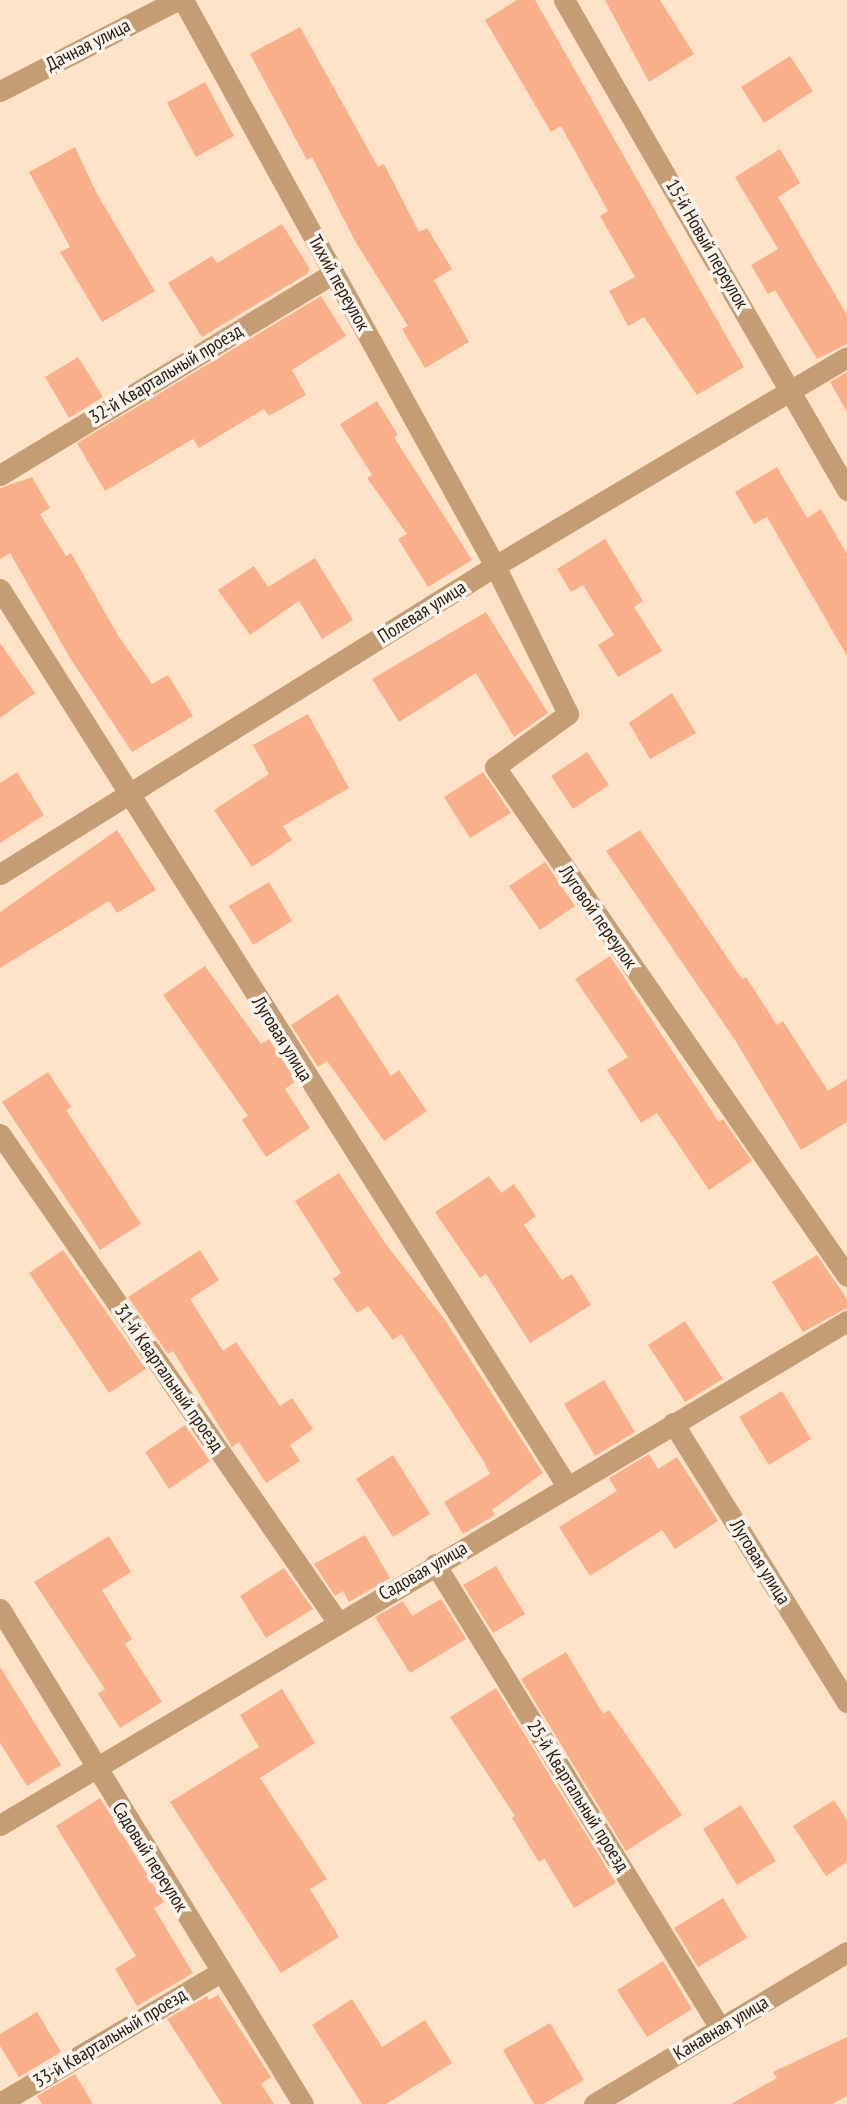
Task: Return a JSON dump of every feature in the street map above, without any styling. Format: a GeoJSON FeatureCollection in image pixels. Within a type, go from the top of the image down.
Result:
{"type":"FeatureCollection","features":[{"type":"Feature","properties":{"kind":"street","name":"Дачная улица"},"geometry":{"type":"LineString","coordinates":[[0,91],[177,0]]}},
{"type":"Feature","properties":{"kind":"street","name":"Тихий переулок"},"geometry":{"type":"LineString","coordinates":[[183,0],[495,566]]}},
{"type":"Feature","properties":{"kind":"street","name":"15-й Новый переулок"},"geometry":{"type":"LineString","coordinates":[[564,0],[791,388],[847,490]]}},
{"type":"Feature","properties":{"kind":"street","name":"32-й Квартальный проезд"},"geometry":{"type":"LineString","coordinates":[[0,475],[333,273]]}},
{"type":"Feature","properties":{"kind":"street","name":"Полевая улица"},"geometry":{"type":"LineString","coordinates":[[0,874],[495,566],[847,356]]}},
{"type":"Feature","properties":{"kind":"street","name":"Луговой переулок"},"geometry":{"type":"LineString","coordinates":[[495,566],[568,713],[495,767],[847,1276]]}},
{"type":"Feature","properties":{"kind":"street","name":"Луговая улица"},"geometry":{"type":"LineString","coordinates":[[0,589],[128,796],[567,1486]]}},
{"type":"Feature","properties":{"kind":"street","name":"31-й Квартальный проезд"},"geometry":{"type":"LineString","coordinates":[[0,1134],[337,1621]]}},
{"type":"Feature","properties":{"kind":"street","name":"Садовая улица"},"geometry":{"type":"LineString","coordinates":[[0,1825],[94,1765],[847,1321]]}},
{"type":"Feature","properties":{"kind":"street","name":"Луговая улица"},"geometry":{"type":"LineString","coordinates":[[673,1423],[844,1691]]}},
{"type":"Feature","properties":{"kind":"street","name":"25-й Квартальный проезд"},"geometry":{"type":"LineString","coordinates":[[435,1564],[720,2028]]}},
{"type":"Feature","properties":{"kind":"street","name":"Садовый переулок"},"geometry":{"type":"LineString","coordinates":[[0,1609],[303,2104]]}},
{"type":"Feature","properties":{"kind":"street","name":"Канавная улица"},"geometry":{"type":"LineString","coordinates":[[594,2104],[847,1952]]}},
{"type":"Feature","properties":{"kind":"street","name":"33-й Квартальный проезд"},"geometry":{"type":"LineString","coordinates":[[0,2104],[221,1972]]}},
{"type":"Feature","properties":{"kind":"building"},"geometry":{"type":"Polygon","coordinates":[[[517,0],[535,0],[744,367],[697,395],[644,317],[628,326],[609,291],[635,277],[600,216],[608,211],[561,126],[551,132],[485,20],[517,0]]]}},
{"type":"Feature","properties":{"kind":"building"},"geometry":{"type":"Polygon","coordinates":[[[605,0],[660,0],[694,54],[649,82],[605,0]]]}},
{"type":"Feature","properties":{"kind":"building"},"geometry":{"type":"Polygon","coordinates":[[[300,27],[378,167],[384,164],[419,232],[427,228],[452,269],[434,280],[469,342],[425,368],[402,329],[408,326],[355,241],[312,157],[307,160],[250,54],[300,27]]]}},
{"type":"Feature","properties":{"kind":"building"},"geometry":{"type":"Polygon","coordinates":[[[790,56],[813,91],[764,123],[741,87],[790,56]]]}},
{"type":"Feature","properties":{"kind":"building"},"geometry":{"type":"Polygon","coordinates":[[[205,82],[234,136],[196,157],[167,103],[205,82]]]}},
{"type":"Feature","properties":{"kind":"building"},"geometry":{"type":"Polygon","coordinates":[[[75,147],[97,194],[155,291],[102,322],[60,252],[70,247],[29,172],[75,147]]]}},
{"type":"Feature","properties":{"kind":"building"},"geometry":{"type":"Polygon","coordinates":[[[780,149],[800,183],[778,197],[847,315],[847,344],[817,359],[775,290],[768,294],[751,265],[778,249],[735,177],[780,149]]]}},
{"type":"Feature","properties":{"kind":"building"},"geometry":{"type":"Polygon","coordinates":[[[282,224],[310,269],[307,274],[202,337],[168,283],[212,256],[217,263],[282,224]]]}},
{"type":"Feature","properties":{"kind":"building"},"geometry":{"type":"Polygon","coordinates":[[[321,296],[346,336],[292,370],[306,395],[269,416],[264,409],[199,448],[193,439],[105,491],[77,443],[321,296]]]}},
{"type":"Feature","properties":{"kind":"building"},"geometry":{"type":"Polygon","coordinates":[[[78,357],[103,397],[69,418],[45,377],[78,357]]]}},
{"type":"Feature","properties":{"kind":"building"},"geometry":{"type":"Polygon","coordinates":[[[847,372],[847,412],[830,382],[847,372]]]}},
{"type":"Feature","properties":{"kind":"building"},"geometry":{"type":"Polygon","coordinates":[[[377,401],[398,435],[394,437],[472,560],[428,587],[398,539],[407,534],[367,478],[372,475],[340,424],[377,401]]]}},
{"type":"Feature","properties":{"kind":"building"},"geometry":{"type":"Polygon","coordinates":[[[777,467],[807,518],[821,509],[847,554],[847,656],[767,517],[754,524],[735,492],[777,467]]]}},
{"type":"Feature","properties":{"kind":"building"},"geometry":{"type":"Polygon","coordinates":[[[32,477],[50,508],[40,514],[66,556],[71,553],[119,637],[152,684],[168,675],[193,716],[132,752],[70,658],[10,553],[0,559],[0,488],[32,477]]]}},
{"type":"Feature","properties":{"kind":"building"},"geometry":{"type":"Polygon","coordinates":[[[605,539],[643,601],[634,607],[662,651],[618,677],[598,645],[614,635],[583,585],[571,592],[557,569],[605,539]]]}},
{"type":"Feature","properties":{"kind":"building"},"geometry":{"type":"Polygon","coordinates":[[[315,558],[353,620],[322,639],[299,601],[250,635],[218,590],[254,566],[268,587],[315,558]]]}},
{"type":"Feature","properties":{"kind":"building"},"geometry":{"type":"Polygon","coordinates":[[[486,612],[548,713],[514,737],[476,673],[399,722],[372,679],[486,612]]]}},
{"type":"Feature","properties":{"kind":"building"},"geometry":{"type":"Polygon","coordinates":[[[0,643],[35,693],[0,718],[0,643]]]}},
{"type":"Feature","properties":{"kind":"building"},"geometry":{"type":"Polygon","coordinates":[[[672,693],[696,733],[650,759],[629,723],[672,693]]]}},
{"type":"Feature","properties":{"kind":"building"},"geometry":{"type":"Polygon","coordinates":[[[308,714],[349,788],[283,826],[292,840],[252,867],[214,810],[269,774],[253,745],[308,714]]]}},
{"type":"Feature","properties":{"kind":"building"},"geometry":{"type":"Polygon","coordinates":[[[587,752],[609,785],[573,809],[551,776],[587,752]]]}},
{"type":"Feature","properties":{"kind":"building"},"geometry":{"type":"Polygon","coordinates":[[[17,772],[44,815],[0,843],[0,783],[17,772]]]}},
{"type":"Feature","properties":{"kind":"building"},"geometry":{"type":"Polygon","coordinates":[[[483,772],[511,813],[470,838],[444,797],[483,772]]]}},
{"type":"Feature","properties":{"kind":"building"},"geometry":{"type":"Polygon","coordinates":[[[117,830],[156,890],[117,913],[109,901],[0,968],[0,912],[117,830]]]}},
{"type":"Feature","properties":{"kind":"building"},"geometry":{"type":"Polygon","coordinates":[[[640,830],[742,979],[746,977],[777,1025],[783,1021],[828,1091],[847,1079],[847,1122],[801,1150],[735,1040],[606,851],[640,830]]]}},
{"type":"Feature","properties":{"kind":"building"},"geometry":{"type":"Polygon","coordinates":[[[545,862],[575,906],[540,930],[509,886],[545,862]]]}},
{"type":"Feature","properties":{"kind":"building"},"geometry":{"type":"Polygon","coordinates":[[[269,882],[292,921],[253,945],[229,906],[269,882]]]}},
{"type":"Feature","properties":{"kind":"building"},"geometry":{"type":"Polygon","coordinates":[[[610,956],[719,1122],[723,1119],[752,1161],[709,1190],[657,1113],[641,1123],[607,1070],[628,1057],[575,979],[610,956]]]}},
{"type":"Feature","properties":{"kind":"building"},"geometry":{"type":"Polygon","coordinates":[[[205,966],[261,1044],[269,1039],[296,1081],[285,1089],[310,1128],[266,1157],[242,1120],[248,1116],[163,995],[205,966]]]}},
{"type":"Feature","properties":{"kind":"building"},"geometry":{"type":"Polygon","coordinates":[[[338,994],[391,1076],[399,1070],[427,1111],[384,1141],[327,1061],[318,1067],[291,1025],[338,994]]]}},
{"type":"Feature","properties":{"kind":"building"},"geometry":{"type":"Polygon","coordinates":[[[48,1072],[71,1107],[66,1110],[141,1224],[100,1250],[2,1102],[48,1072]]]}},
{"type":"Feature","properties":{"kind":"building"},"geometry":{"type":"Polygon","coordinates":[[[339,1173],[385,1243],[445,1320],[543,1473],[492,1510],[495,1515],[463,1534],[444,1502],[490,1474],[483,1460],[401,1334],[393,1340],[368,1306],[357,1313],[333,1279],[341,1273],[295,1201],[339,1173]]]}},
{"type":"Feature","properties":{"kind":"building"},"geometry":{"type":"Polygon","coordinates":[[[489,1176],[501,1193],[514,1184],[536,1216],[524,1225],[562,1280],[572,1274],[591,1305],[530,1343],[486,1274],[480,1278],[435,1212],[489,1176]]]}},
{"type":"Feature","properties":{"kind":"building"},"geometry":{"type":"Polygon","coordinates":[[[63,1250],[146,1369],[109,1393],[29,1273],[63,1250]]]}},
{"type":"Feature","properties":{"kind":"building"},"geometry":{"type":"Polygon","coordinates":[[[200,1250],[219,1280],[190,1299],[223,1351],[236,1342],[280,1406],[292,1398],[313,1429],[290,1445],[300,1461],[266,1483],[239,1442],[232,1447],[173,1351],[168,1354],[128,1297],[200,1250]]]}},
{"type":"Feature","properties":{"kind":"building"},"geometry":{"type":"Polygon","coordinates":[[[817,1255],[847,1299],[847,1308],[803,1332],[772,1282],[817,1255]]]}},
{"type":"Feature","properties":{"kind":"building"},"geometry":{"type":"Polygon","coordinates":[[[685,1321],[723,1379],[685,1402],[648,1345],[685,1321]]]}},
{"type":"Feature","properties":{"kind":"building"},"geometry":{"type":"Polygon","coordinates":[[[604,1380],[635,1432],[595,1456],[564,1404],[604,1380]]]}},
{"type":"Feature","properties":{"kind":"building"},"geometry":{"type":"Polygon","coordinates":[[[782,1391],[811,1439],[769,1465],[739,1417],[782,1391]]]}},
{"type":"Feature","properties":{"kind":"building"},"geometry":{"type":"Polygon","coordinates":[[[185,1425],[210,1461],[169,1489],[145,1452],[185,1425]]]}},
{"type":"Feature","properties":{"kind":"building"},"geometry":{"type":"Polygon","coordinates":[[[649,1454],[658,1469],[677,1457],[718,1521],[675,1549],[662,1530],[590,1576],[559,1527],[617,1491],[609,1478],[649,1454]]]}},
{"type":"Feature","properties":{"kind":"building"},"geometry":{"type":"Polygon","coordinates":[[[393,1455],[430,1514],[393,1537],[356,1479],[393,1455]]]}},
{"type":"Feature","properties":{"kind":"building"},"geometry":{"type":"Polygon","coordinates":[[[365,1535],[390,1578],[349,1602],[343,1591],[335,1596],[314,1564],[365,1535]]]}},
{"type":"Feature","properties":{"kind":"building"},"geometry":{"type":"Polygon","coordinates":[[[109,1536],[131,1572],[102,1590],[132,1639],[125,1644],[162,1702],[120,1728],[98,1694],[105,1689],[34,1582],[109,1536]]]}},
{"type":"Feature","properties":{"kind":"building"},"geometry":{"type":"Polygon","coordinates":[[[496,1566],[525,1614],[493,1633],[463,1585],[496,1566]]]}},
{"type":"Feature","properties":{"kind":"building"},"geometry":{"type":"Polygon","coordinates":[[[284,1568],[313,1609],[266,1638],[240,1596],[284,1568]]]}},
{"type":"Feature","properties":{"kind":"building"},"geometry":{"type":"Polygon","coordinates":[[[441,1599],[466,1639],[410,1673],[375,1617],[403,1601],[412,1616],[441,1599]]]}},
{"type":"Feature","properties":{"kind":"building"},"geometry":{"type":"Polygon","coordinates":[[[566,1652],[603,1714],[609,1710],[682,1815],[626,1851],[521,1679],[566,1652]]]}},
{"type":"Feature","properties":{"kind":"building"},"geometry":{"type":"Polygon","coordinates":[[[0,1667],[61,1765],[27,1786],[0,1743],[0,1667]]]}},
{"type":"Feature","properties":{"kind":"building"},"geometry":{"type":"Polygon","coordinates":[[[496,1688],[616,1883],[574,1908],[544,1858],[539,1862],[512,1818],[515,1816],[450,1717],[496,1688]]]}},
{"type":"Feature","properties":{"kind":"building"},"geometry":{"type":"Polygon","coordinates":[[[282,1689],[315,1743],[260,1778],[327,1879],[310,1889],[339,1937],[281,1973],[170,1802],[259,1747],[240,1715],[282,1689]]]}},
{"type":"Feature","properties":{"kind":"building"},"geometry":{"type":"Polygon","coordinates":[[[100,1798],[164,1902],[154,1908],[193,1973],[137,2006],[115,1969],[136,1956],[56,1826],[100,1798]]]}},
{"type":"Feature","properties":{"kind":"building"},"geometry":{"type":"Polygon","coordinates":[[[834,1800],[847,1820],[847,1862],[826,1876],[793,1826],[834,1800]]]}},
{"type":"Feature","properties":{"kind":"building"},"geometry":{"type":"Polygon","coordinates":[[[741,1805],[776,1861],[737,1885],[703,1829],[741,1805]]]}},
{"type":"Feature","properties":{"kind":"building"},"geometry":{"type":"Polygon","coordinates":[[[723,1898],[747,1938],[698,1967],[674,1928],[723,1898]]]}},
{"type":"Feature","properties":{"kind":"building"},"geometry":{"type":"Polygon","coordinates":[[[663,1961],[692,2009],[647,2037],[617,1990],[663,1961]]]}},
{"type":"Feature","properties":{"kind":"building"},"geometry":{"type":"Polygon","coordinates":[[[218,1995],[271,2077],[261,2084],[274,2104],[222,2104],[167,2019],[207,1996],[209,2000],[218,1995]]]}},
{"type":"Feature","properties":{"kind":"building"},"geometry":{"type":"Polygon","coordinates":[[[352,1999],[382,2047],[425,2020],[452,2063],[386,2104],[362,2104],[312,2025],[352,1999]]]}},
{"type":"Feature","properties":{"kind":"building"},"geometry":{"type":"Polygon","coordinates":[[[37,2012],[61,2052],[19,2077],[0,2046],[0,2034],[37,2012]]]}},
{"type":"Feature","properties":{"kind":"building"},"geometry":{"type":"Polygon","coordinates":[[[550,2023],[584,2080],[543,2104],[534,2104],[503,2050],[550,2023]]]}},
{"type":"Feature","properties":{"kind":"building"},"geometry":{"type":"Polygon","coordinates":[[[847,2037],[847,2096],[832,2104],[731,2104],[777,2078],[773,2072],[847,2037]]]}},
{"type":"Feature","properties":{"kind":"building"},"geometry":{"type":"Polygon","coordinates":[[[75,2074],[93,2104],[42,2104],[37,2096],[75,2074]]]}}]}
